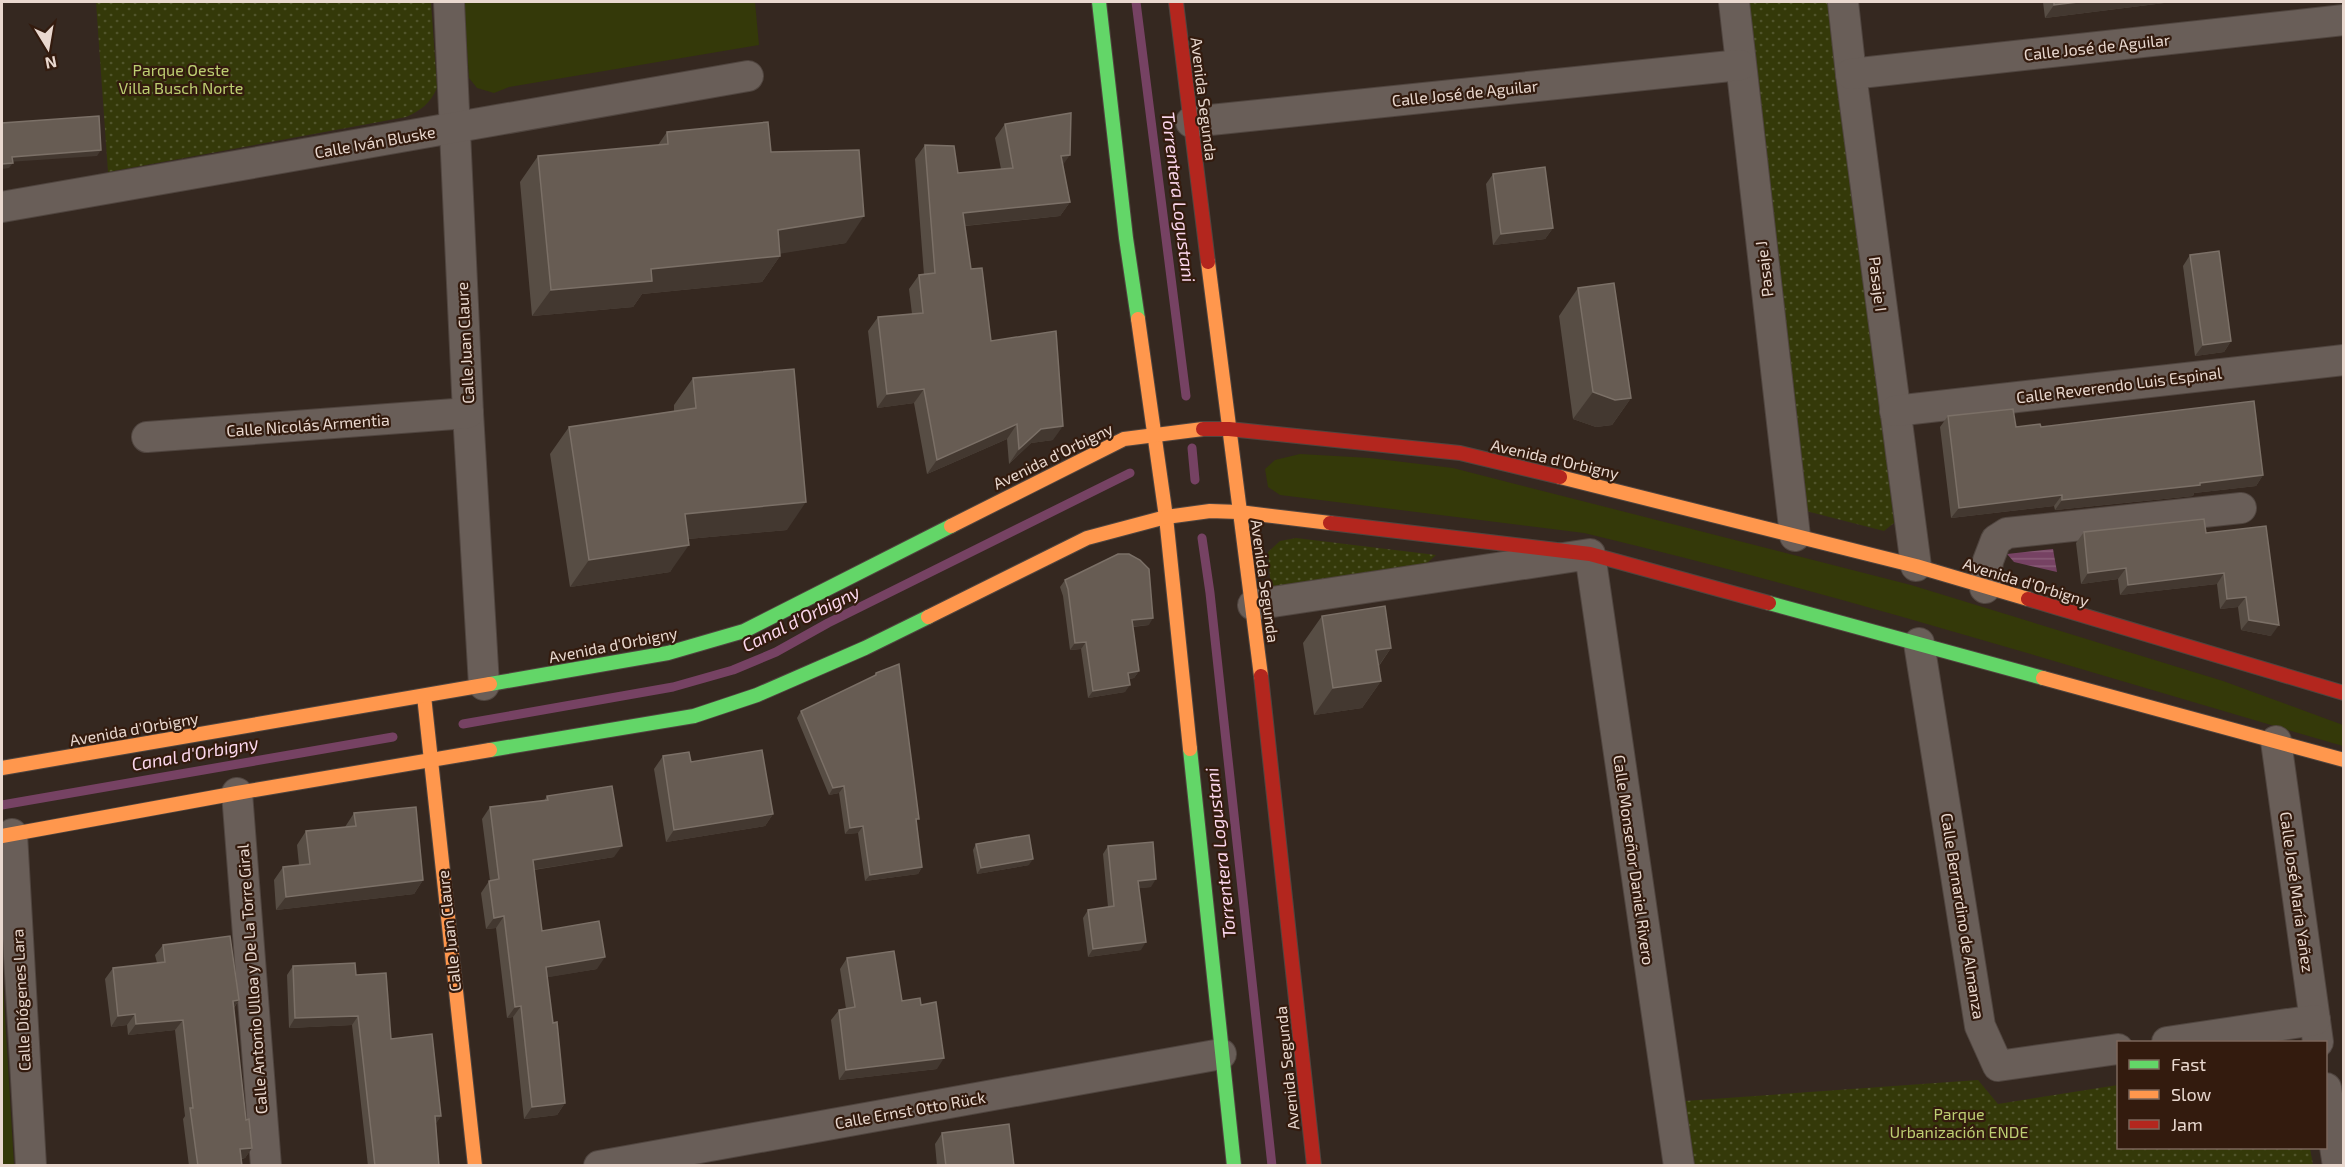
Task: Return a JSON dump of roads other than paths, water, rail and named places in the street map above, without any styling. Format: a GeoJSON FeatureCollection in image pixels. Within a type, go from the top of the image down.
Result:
{"type":"FeatureCollection","features":[{"type":"Feature","properties":{"kind":"main road"},"geometry":{"type":"LineString","coordinates":[[1099,2],[1126,238],[1152,433],[1166,517],[1234,1166]]}},
{"type":"Feature","properties":{"kind":"main road","name":"Avenida Segunda"},"geometry":{"type":"LineString","coordinates":[[1176,2],[1239,512],[1253,605],[1314,1166]]}},
{"type":"Feature","properties":{"kind":"main road","name":"Avenida d'Orbigny"},"geometry":{"type":"LineString","coordinates":[[2,768],[668,653],[744,631],[1124,439],[1195,428],[1229,429],[1460,453],[1916,566],[2343,693]]}},
{"type":"Feature","properties":{"kind":"main road"},"geometry":{"type":"LineString","coordinates":[[7,835],[237,793],[694,717],[757,695],[865,648],[1087,538],[1166,517],[1210,511],[1239,512],[1590,554],[2343,760]]}},
{"type":"Feature","properties":{"kind":"main road","name":"Calle Juan Claure"},"geometry":{"type":"LineString","coordinates":[[424,696],[475,1166]]}},
{"type":"Feature","properties":{"kind":"street","name":"Calle Juan Claure"},"geometry":{"type":"LineString","coordinates":[[449,2],[468,413],[484,685]]}},
{"type":"Feature","properties":{"kind":"street","name":"Pasaje J"},"geometry":{"type":"LineString","coordinates":[[1734,2],[1795,536]]}},
{"type":"Feature","properties":{"kind":"street","name":"Pasaje I"},"geometry":{"type":"LineString","coordinates":[[1844,2],[1894,411],[1916,566]]}},
{"type":"Feature","properties":{"kind":"street","name":"Calle José de Aguilar"},"geometry":{"type":"LineString","coordinates":[[1851,74],[2343,20]]}},
{"type":"Feature","properties":{"kind":"street","name":"Calle José de Aguilar"},"geometry":{"type":"LineString","coordinates":[[1191,122],[1740,65]]}},
{"type":"Feature","properties":{"kind":"street","name":"Calle Iván Bluske"},"geometry":{"type":"LineString","coordinates":[[2,207],[748,76]]}},
{"type":"Feature","properties":{"kind":"street","name":"Calle Reverendo Luis Espinal"},"geometry":{"type":"LineString","coordinates":[[1894,411],[2343,360]]}},
{"type":"Feature","properties":{"kind":"street","name":"Calle Nicolás Armentia"},"geometry":{"type":"LineString","coordinates":[[147,437],[468,413]]}},
{"type":"Feature","properties":{"kind":"street"},"geometry":{"type":"LineString","coordinates":[[1986,588],[1988,561],[1996,540],[2007,533],[2241,508]]}},
{"type":"Feature","properties":{"kind":"street"},"geometry":{"type":"LineString","coordinates":[[1253,605],[1590,554]]}},
{"type":"Feature","properties":{"kind":"street","name":"Calle Monseñor Daniel Rivero"},"geometry":{"type":"LineString","coordinates":[[1590,554],[1679,1166]]}},
{"type":"Feature","properties":{"kind":"street","name":"Calle Bernardino de Almanza"},"geometry":{"type":"LineString","coordinates":[[1919,643],[1980,1026],[1998,1065],[2117,1049]]}},
{"type":"Feature","properties":{"kind":"street","name":"Calle José María Yañez"},"geometry":{"type":"LineString","coordinates":[[2276,741],[2316,1031]]}},
{"type":"Feature","properties":{"kind":"street","name":"Calle Antonio Ulloa y De La Torre Giral"},"geometry":{"type":"LineString","coordinates":[[237,793],[266,1166]]}},
{"type":"Feature","properties":{"kind":"street","name":"Calle Diógenes Lara"},"geometry":{"type":"LineString","coordinates":[[7,835],[32,1166]]}},
{"type":"Feature","properties":{"kind":"street"},"geometry":{"type":"LineString","coordinates":[[2181,1041],[2316,1031]]}},
{"type":"Feature","properties":{"kind":"street","name":"Calle Ernst Otto Rück"},"geometry":{"type":"LineString","coordinates":[[599,1166],[1221,1054]]}},
{"type":"Feature","properties":{"kind":"street"},"geometry":{"type":"LineString","coordinates":[[2327,1100],[2338,1166]]}},
{"type":"Feature","properties":{"kind":"waterway","name":"Torrentera Logustani"},"geometry":{"type":"LineString","coordinates":[[1136,2],[1186,396]]}},
{"type":"Feature","properties":{"kind":"waterway","name":"Torrentera Logustani"},"geometry":{"type":"LineString","coordinates":[[1192,448],[1195,480]]}},
{"type":"Feature","properties":{"kind":"waterway","name":"Canal d'Orbigny"},"geometry":{"type":"LineString","coordinates":[[463,724],[673,687],[733,670],[776,652],[828,623],[1130,473]]}},
{"type":"Feature","properties":{"kind":"waterway","name":"Torrentera Logustani"},"geometry":{"type":"LineString","coordinates":[[1202,538],[1210,593],[1272,1166]]}},
{"type":"Feature","properties":{"kind":"waterway","name":"Canal d'Orbigny"},"geometry":{"type":"LineString","coordinates":[[2,805],[393,737]]}},
{"type":"Feature","properties":{"kind":"park label","name":"Parque Oeste Villa Busch Norte"},"geometry":{"type":"Point","coordinates":[181,79]}},
{"type":"Feature","properties":{"kind":"park label","name":"Parque Urbanización ENDE"},"geometry":{"type":"Point","coordinates":[1959,1123]}}]}
